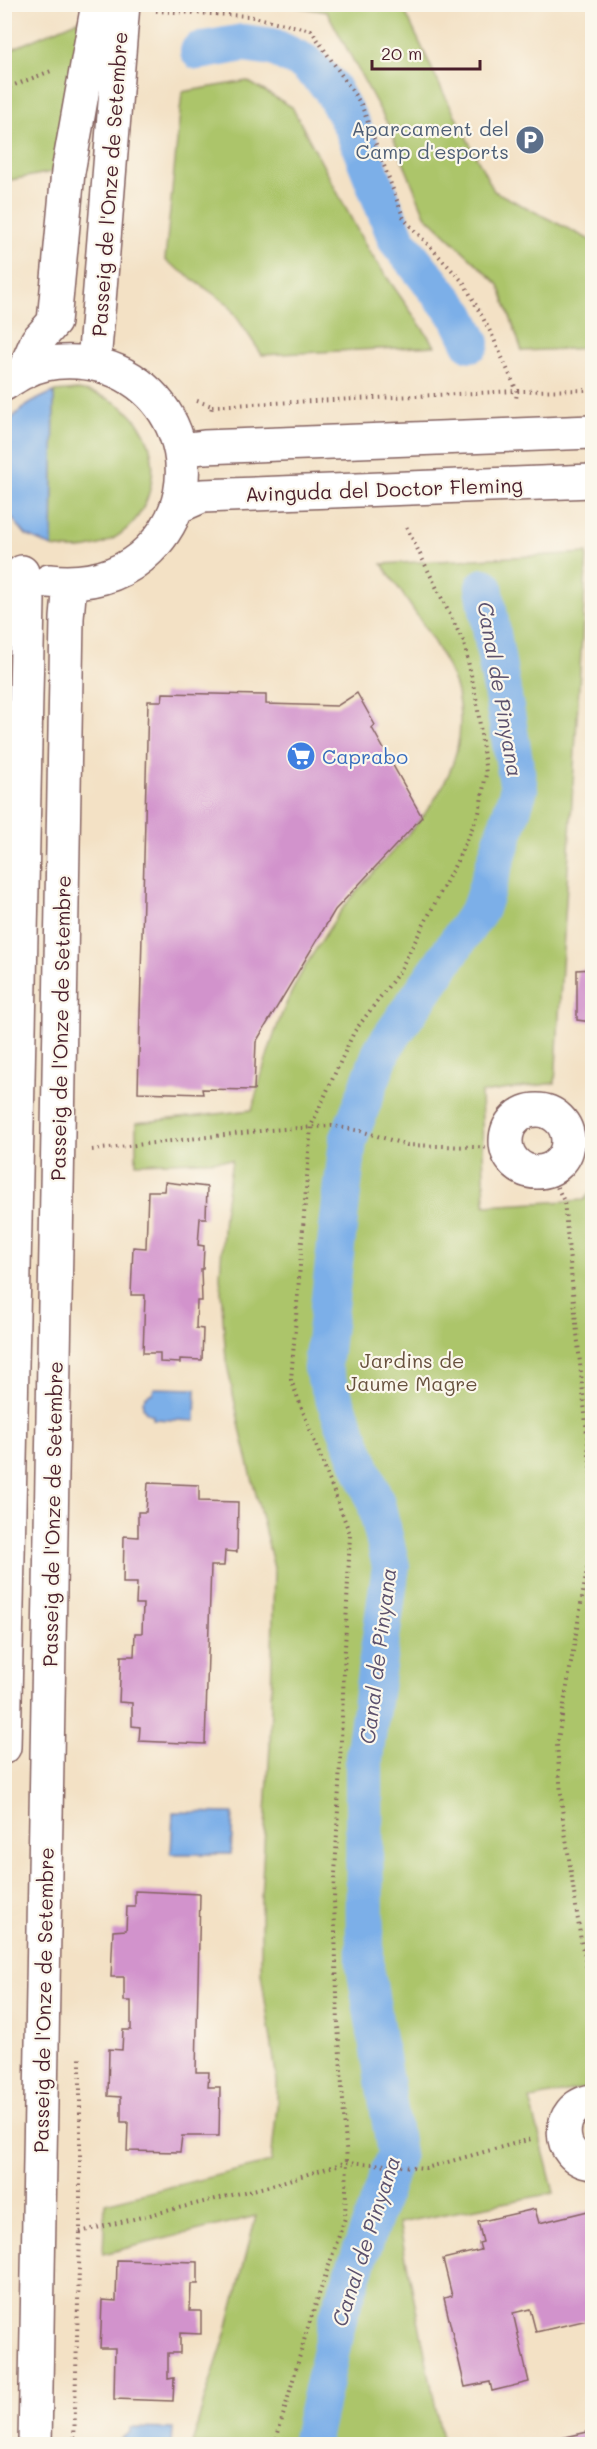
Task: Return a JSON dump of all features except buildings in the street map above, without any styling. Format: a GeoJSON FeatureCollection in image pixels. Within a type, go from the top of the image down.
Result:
{"type":"FeatureCollection","features":[{"type":"Feature","properties":{"kind":"street","name":"Passeig de l'Onze de Setembre"},"geometry":{"type":"LineString","coordinates":[[14,378],[37,341],[54,322],[68,172],[98,4]]}},
{"type":"Feature","properties":{"kind":"street","name":"Passeig de l'Onze de Setembre"},"geometry":{"type":"LineString","coordinates":[[94,363],[134,7]]}},
{"type":"Feature","properties":{"kind":"street"},"geometry":{"type":"LineString","coordinates":[[13,566],[45,580],[70,583],[105,578],[136,563],[161,538],[177,507],[183,478],[181,450],[170,420],[151,393],[125,373],[94,363],[59,361],[14,378]]}},
{"type":"Feature","properties":{"kind":"street"},"geometry":{"type":"LineString","coordinates":[[181,450],[204,447],[592,432]]}},
{"type":"Feature","properties":{"kind":"street","name":"Avinguda del Doctor Fleming"},"geometry":{"type":"LineString","coordinates":[[177,507],[202,496],[592,481]]}},
{"type":"Feature","properties":{"kind":"street","name":"Passeig de l'Onze de Setembre"},"geometry":{"type":"LineString","coordinates":[[4,1747],[28,600],[13,566]]}},
{"type":"Feature","properties":{"kind":"street","name":"Passeig de l'Onze de Setembre"},"geometry":{"type":"LineString","coordinates":[[35,2445],[67,618],[70,583]]}},
{"type":"Feature","properties":{"kind":"street"},"geometry":{"type":"LineString","coordinates":[[532,1110],[551,1112],[580,1132],[568,1145],[565,1156],[558,1165],[549,1171],[527,1171],[517,1166],[506,1148],[509,1126],[523,1112],[532,1110]]}},
{"type":"Feature","properties":{"kind":"street"},"geometry":{"type":"LineString","coordinates":[[592,2101],[579,2104],[571,2111],[563,2131],[569,2150],[576,2157],[592,2163]]}},
{"type":"Feature","properties":{"kind":"path"},"geometry":{"type":"LineString","coordinates":[[134,7],[249,16],[311,30],[361,104],[404,219],[464,283],[492,335],[517,391],[512,436]]}},
{"type":"Feature","properties":{"kind":"path"},"geometry":{"type":"LineString","coordinates":[[4,89],[57,69]]}},
{"type":"Feature","properties":{"kind":"path"},"geometry":{"type":"LineString","coordinates":[[212,406],[517,391],[592,390]]}},
{"type":"Feature","properties":{"kind":"path"},"geometry":{"type":"LineString","coordinates":[[275,2445],[308,2330],[345,2218],[348,2162],[338,2025],[334,1900],[350,1534],[291,1380],[311,1126],[354,1032],[399,972],[458,861],[478,813],[486,774],[477,702],[464,643],[400,514],[399,488]]}},
{"type":"Feature","properties":{"kind":"path"},"geometry":{"type":"LineString","coordinates":[[90,1150],[311,1126],[332,1126],[361,1131],[407,1145],[506,1148]]}},
{"type":"Feature","properties":{"kind":"path"},"geometry":{"type":"LineString","coordinates":[[549,1171],[564,1201],[592,1485],[591,1546],[557,1745],[563,1818],[581,1941],[592,1991]]}},
{"type":"Feature","properties":{"kind":"path"},"geometry":{"type":"LineString","coordinates":[[80,2232],[269,2186],[348,2162],[426,2168],[563,2131]]}},
{"type":"Feature","properties":{"kind":"green space"},"geometry":{"type":"Polygon","coordinates":[[[287,5],[402,5],[441,88],[494,191],[592,241],[592,348],[522,351],[499,285],[425,215],[388,125],[327,12],[287,5]]]}},
{"type":"Feature","properties":{"kind":"green space"},"geometry":{"type":"Polygon","coordinates":[[[86,17],[57,171],[5,181],[5,52],[86,17]]]}},
{"type":"Feature","properties":{"kind":"green space"},"geometry":{"type":"Polygon","coordinates":[[[247,81],[292,107],[368,250],[435,346],[262,355],[228,304],[165,260],[182,92],[247,81]]]}},
{"type":"Feature","properties":{"kind":"green space"},"geometry":{"type":"Polygon","coordinates":[[[78,390],[115,403],[139,425],[151,453],[151,483],[141,511],[120,534],[90,547],[52,547],[54,392],[78,390]]]}},
{"type":"Feature","properties":{"kind":"green space","name":"Jardins de Jaume Magre"},"geometry":{"type":"Polygon","coordinates":[[[587,553],[555,1083],[481,1093],[485,1206],[584,1200],[592,1190],[592,2087],[530,2099],[554,2193],[399,2223],[443,2444],[192,2444],[226,2334],[256,2216],[103,2254],[105,2203],[271,2162],[277,2106],[277,2081],[261,1973],[261,1896],[270,1745],[274,1568],[226,1360],[220,1276],[224,1214],[232,1160],[136,1163],[136,1123],[252,1110],[280,1017],[296,982],[343,908],[407,836],[427,811],[443,785],[455,757],[460,726],[457,693],[436,645],[382,564],[587,553]]]}},
{"type":"Feature","properties":{"kind":"water"},"geometry":{"type":"Polygon","coordinates":[[[54,392],[52,547],[26,535],[5,510],[3,454],[4,433],[10,421],[27,405],[54,392]]]}},
{"type":"Feature","properties":{"kind":"water"},"geometry":{"type":"Polygon","coordinates":[[[154,1388],[196,1389],[195,1421],[153,1419],[153,1415],[145,1411],[142,1404],[145,1397],[153,1393],[154,1388]]]}},
{"type":"Feature","properties":{"kind":"water"},"geometry":{"type":"Polygon","coordinates":[[[173,1812],[233,1813],[231,1854],[171,1854],[173,1812]]]}},
{"type":"Feature","properties":{"kind":"water"},"geometry":{"type":"Polygon","coordinates":[[[131,2428],[173,2429],[172,2444],[119,2444],[120,2439],[130,2432],[131,2428]]]}},
{"type":"Feature","properties":{"kind":"waterway","name":"Canal de Pinyana"},"geometry":{"type":"LineString","coordinates":[[199,51],[243,43],[273,47],[304,62],[330,86],[353,128],[397,240],[458,316],[471,343]]}},
{"type":"Feature","properties":{"kind":"waterway","name":"Canal de Pinyana"},"geometry":{"type":"LineString","coordinates":[[310,2444],[339,2314],[396,2153],[365,1966],[364,1758],[391,1566],[376,1503],[322,1368],[348,1141],[382,1050],[480,909],[519,789],[484,587]]}},
{"type":"Feature","properties":{"kind":"place","name":"Aparcament del Camp d'esports"},"geometry":{"type":"Point","coordinates":[530,140]}},
{"type":"Feature","properties":{"kind":"place","name":"Caprabo"},"geometry":{"type":"Point","coordinates":[301,756]}}]}
